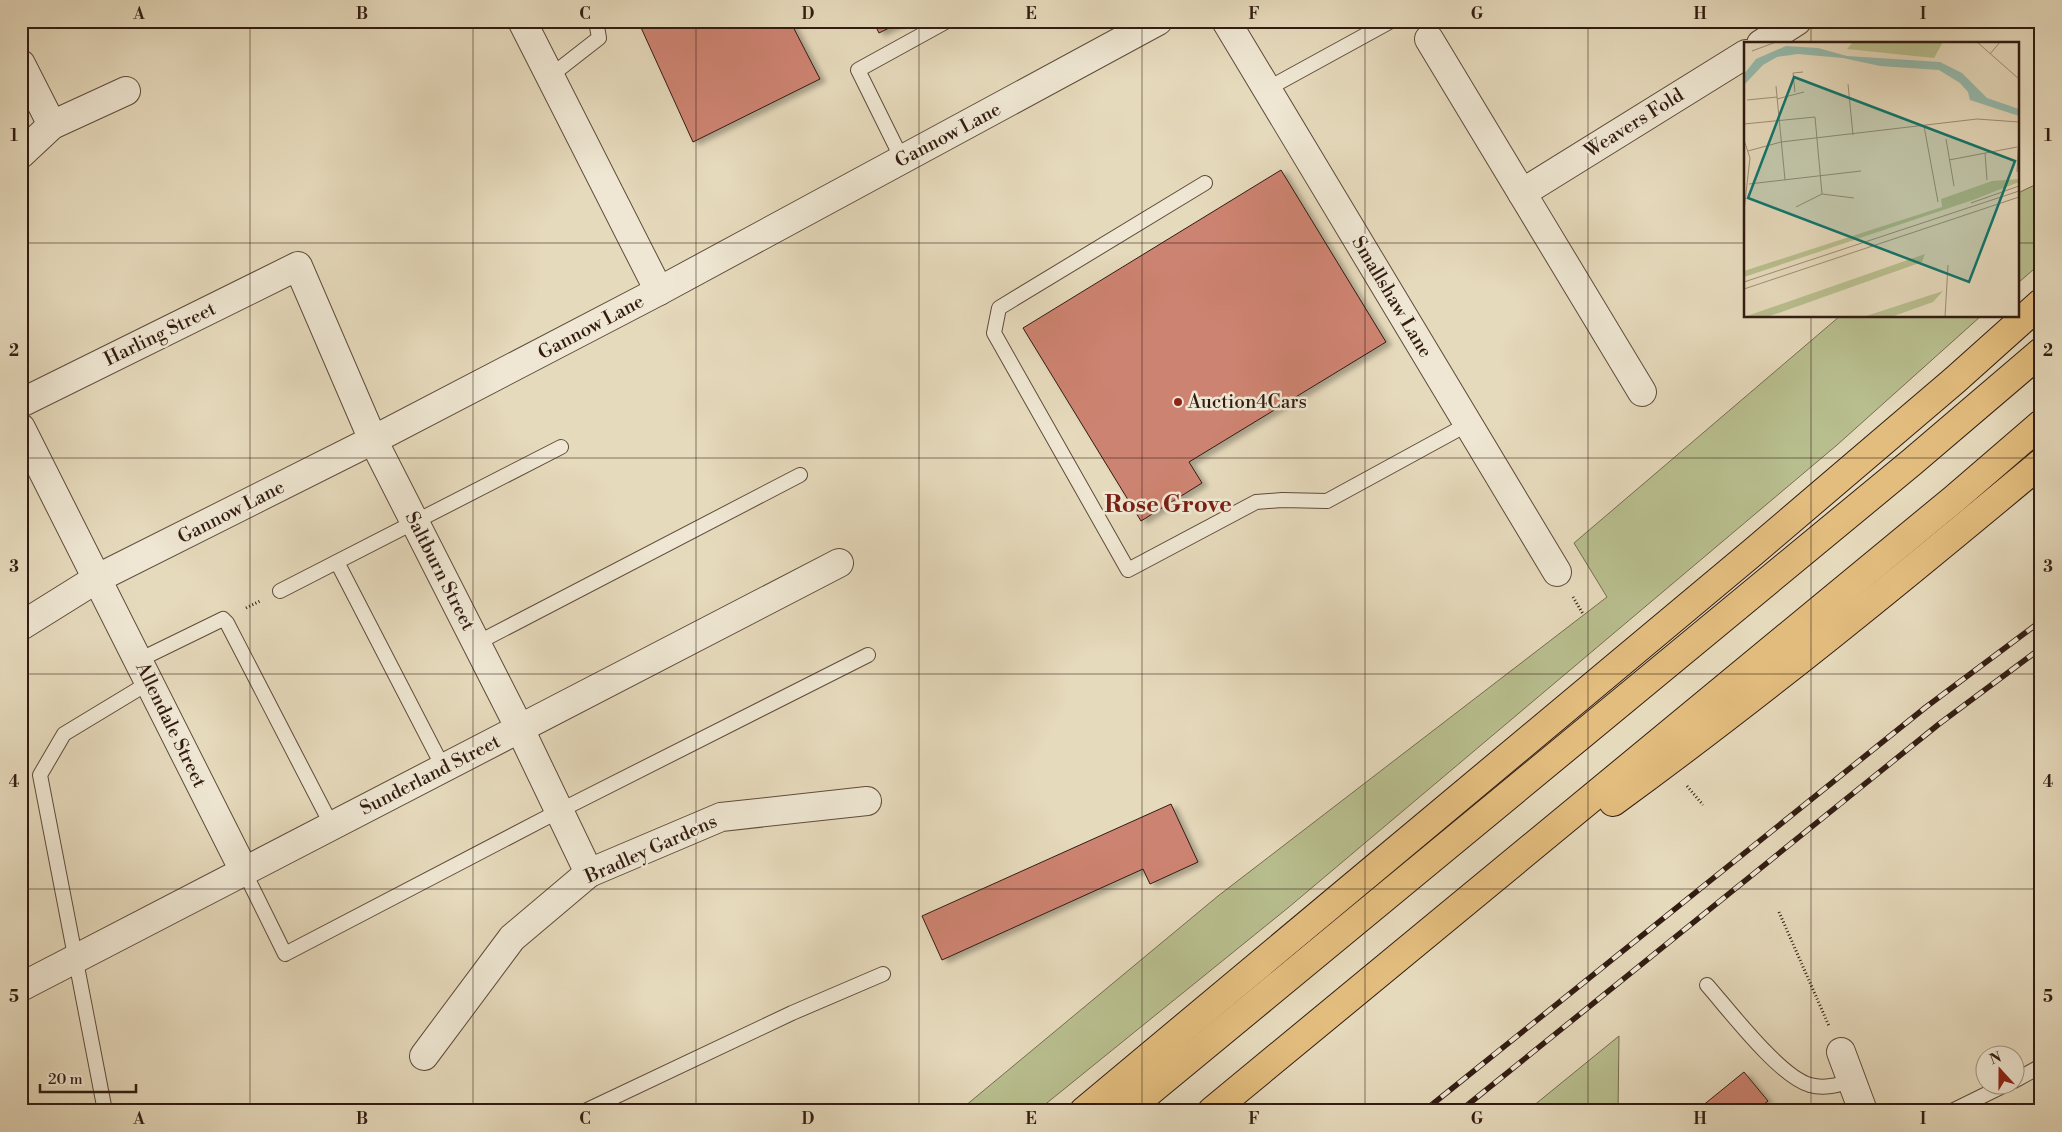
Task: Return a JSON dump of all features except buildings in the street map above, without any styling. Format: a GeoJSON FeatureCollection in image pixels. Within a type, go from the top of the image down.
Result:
{"type":"FeatureCollection","features":[{"type":"Feature","properties":{"kind":"highway"},"geometry":{"type":"LineString","coordinates":[[1084,1111],[1752,553],[1955,380],[2041,303]]}},
{"type":"Feature","properties":{"kind":"highway"},"geometry":{"type":"LineString","coordinates":[[1126,1111],[1904,468],[2041,352]]}},
{"type":"Feature","properties":{"kind":"highway"},"geometry":{"type":"LineString","coordinates":[[1212,1111],[1954,499],[2041,424]]}},
{"type":"Feature","properties":{"kind":"highway"},"geometry":{"type":"LineString","coordinates":[[1469,899],[1607,806],[1723,722],[2041,463]]}},
{"type":"Feature","properties":{"kind":"street"},"geometry":{"type":"LineString","coordinates":[[522,21],[659,291]]}},
{"type":"Feature","properties":{"kind":"street","name":"Gannow Lane"},"geometry":{"type":"LineString","coordinates":[[21,626],[98,578],[373,440],[659,291],[1158,21]]}},
{"type":"Feature","properties":{"kind":"street","name":"Smallshaw Lane"},"geometry":{"type":"LineString","coordinates":[[1226,21],[1558,572]]}},
{"type":"Feature","properties":{"kind":"street"},"geometry":{"type":"LineString","coordinates":[[1767,42],[1794,31]]}},
{"type":"Feature","properties":{"kind":"street"},"geometry":{"type":"LineString","coordinates":[[1430,39],[1642,392]]}},
{"type":"Feature","properties":{"kind":"street","name":"Weavers Fold"},"geometry":{"type":"LineString","coordinates":[[1522,193],[1744,55]]}},
{"type":"Feature","properties":{"kind":"street"},"geometry":{"type":"LineString","coordinates":[[21,64],[52,125]]}},
{"type":"Feature","properties":{"kind":"street"},"geometry":{"type":"LineString","coordinates":[[21,154],[52,125],[126,91]]}},
{"type":"Feature","properties":{"kind":"street","name":"Harling Street"},"geometry":{"type":"LineString","coordinates":[[21,403],[298,266]]}},
{"type":"Feature","properties":{"kind":"street","name":"Saltburn Street"},"geometry":{"type":"LineString","coordinates":[[298,266],[373,440],[520,729],[589,873]]}},
{"type":"Feature","properties":{"kind":"street","name":"Allendale Street"},"geometry":{"type":"LineString","coordinates":[[21,428],[244,871]]}},
{"type":"Feature","properties":{"kind":"street","name":"Sunderland Street"},"geometry":{"type":"LineString","coordinates":[[21,987],[839,563]]}},
{"type":"Feature","properties":{"kind":"street","name":"Bradley Gardens"},"geometry":{"type":"LineString","coordinates":[[424,1056],[512,938],[589,873],[722,817],[867,801]]}},
{"type":"Feature","properties":{"kind":"street"},"geometry":{"type":"LineString","coordinates":[[1841,1052],[1863,1111]]}},
{"type":"Feature","properties":{"kind":"lane"},"geometry":{"type":"LineString","coordinates":[[549,76],[599,38],[596,21]]}},
{"type":"Feature","properties":{"kind":"lane"},"geometry":{"type":"LineString","coordinates":[[902,160],[858,70],[947,21]]}},
{"type":"Feature","properties":{"kind":"lane"},"geometry":{"type":"LineString","coordinates":[[1267,89],[1390,21]]}},
{"type":"Feature","properties":{"kind":"lane"},"geometry":{"type":"LineString","coordinates":[[1204,183],[999,308],[994,332],[1128,570],[1256,502],[1282,500],[1327,501],[1468,424]]}},
{"type":"Feature","properties":{"kind":"lane"},"geometry":{"type":"LineString","coordinates":[[280,591],[561,447]]}},
{"type":"Feature","properties":{"kind":"lane"},"geometry":{"type":"LineString","coordinates":[[477,643],[800,475]]}},
{"type":"Feature","properties":{"kind":"lane"},"geometry":{"type":"LineString","coordinates":[[337,562],[444,769]]}},
{"type":"Feature","properties":{"kind":"lane"},"geometry":{"type":"LineString","coordinates":[[105,1111],[40,775],[64,734],[144,671],[223,620],[227,624],[332,826]]}},
{"type":"Feature","properties":{"kind":"lane"},"geometry":{"type":"LineString","coordinates":[[244,871],[285,954],[559,811],[868,655]]}},
{"type":"Feature","properties":{"kind":"lane"},"geometry":{"type":"LineString","coordinates":[[585,1111],[792,1013],[883,974]]}},
{"type":"Feature","properties":{"kind":"lane"},"geometry":{"type":"LineString","coordinates":[[1707,985],[1765,1050],[1792,1076],[1810,1085],[1833,1086],[1852,1081]]}},
{"type":"Feature","properties":{"kind":"lane"},"geometry":{"type":"LineString","coordinates":[[2024,1075],[2041,1066]]}},
{"type":"Feature","properties":{"kind":"lane"},"geometry":{"type":"LineString","coordinates":[[1952,1111],[1987,1094]]}},
{"type":"Feature","properties":{"kind":"path"},"geometry":{"type":"LineString","coordinates":[[223,620],[280,591]]}},
{"type":"Feature","properties":{"kind":"path"},"geometry":{"type":"LineString","coordinates":[[1685,783],[1703,805]]}},
{"type":"Feature","properties":{"kind":"path"},"geometry":{"type":"LineString","coordinates":[[1779,912],[1841,1052]]}},
{"type":"Feature","properties":{"kind":"green space"},"geometry":{"type":"Polygon","coordinates":[[[2041,182],[2041,263],[2020,281],[2020,192],[2041,182]]]}},
{"type":"Feature","properties":{"kind":"green space"},"geometry":{"type":"Polygon","coordinates":[[[1838,318],[1979,318],[1837,445],[1289,907],[1037,1111],[959,1111],[1218,896],[1607,597],[1574,543],[1838,318]]]}},
{"type":"Feature","properties":{"kind":"green space"},"geometry":{"type":"Polygon","coordinates":[[[1619,1036],[1618,1111],[1527,1111],[1619,1036]]]}},
{"type":"Feature","properties":{"kind":"railway"},"geometry":{"type":"LineString","coordinates":[[1424,1111],[1926,707],[2041,621]]}},
{"type":"Feature","properties":{"kind":"railway"},"geometry":{"type":"LineString","coordinates":[[1460,1111],[1939,724],[2041,648]]}},
{"type":"Feature","properties":{"kind":"place","name":"Auction4Cars"},"geometry":{"type":"Point","coordinates":[1178,402]}},
{"type":"Feature","properties":{"kind":"district","name":"Rose Grove"},"geometry":{"type":"Point","coordinates":[1168,505]}}]}
